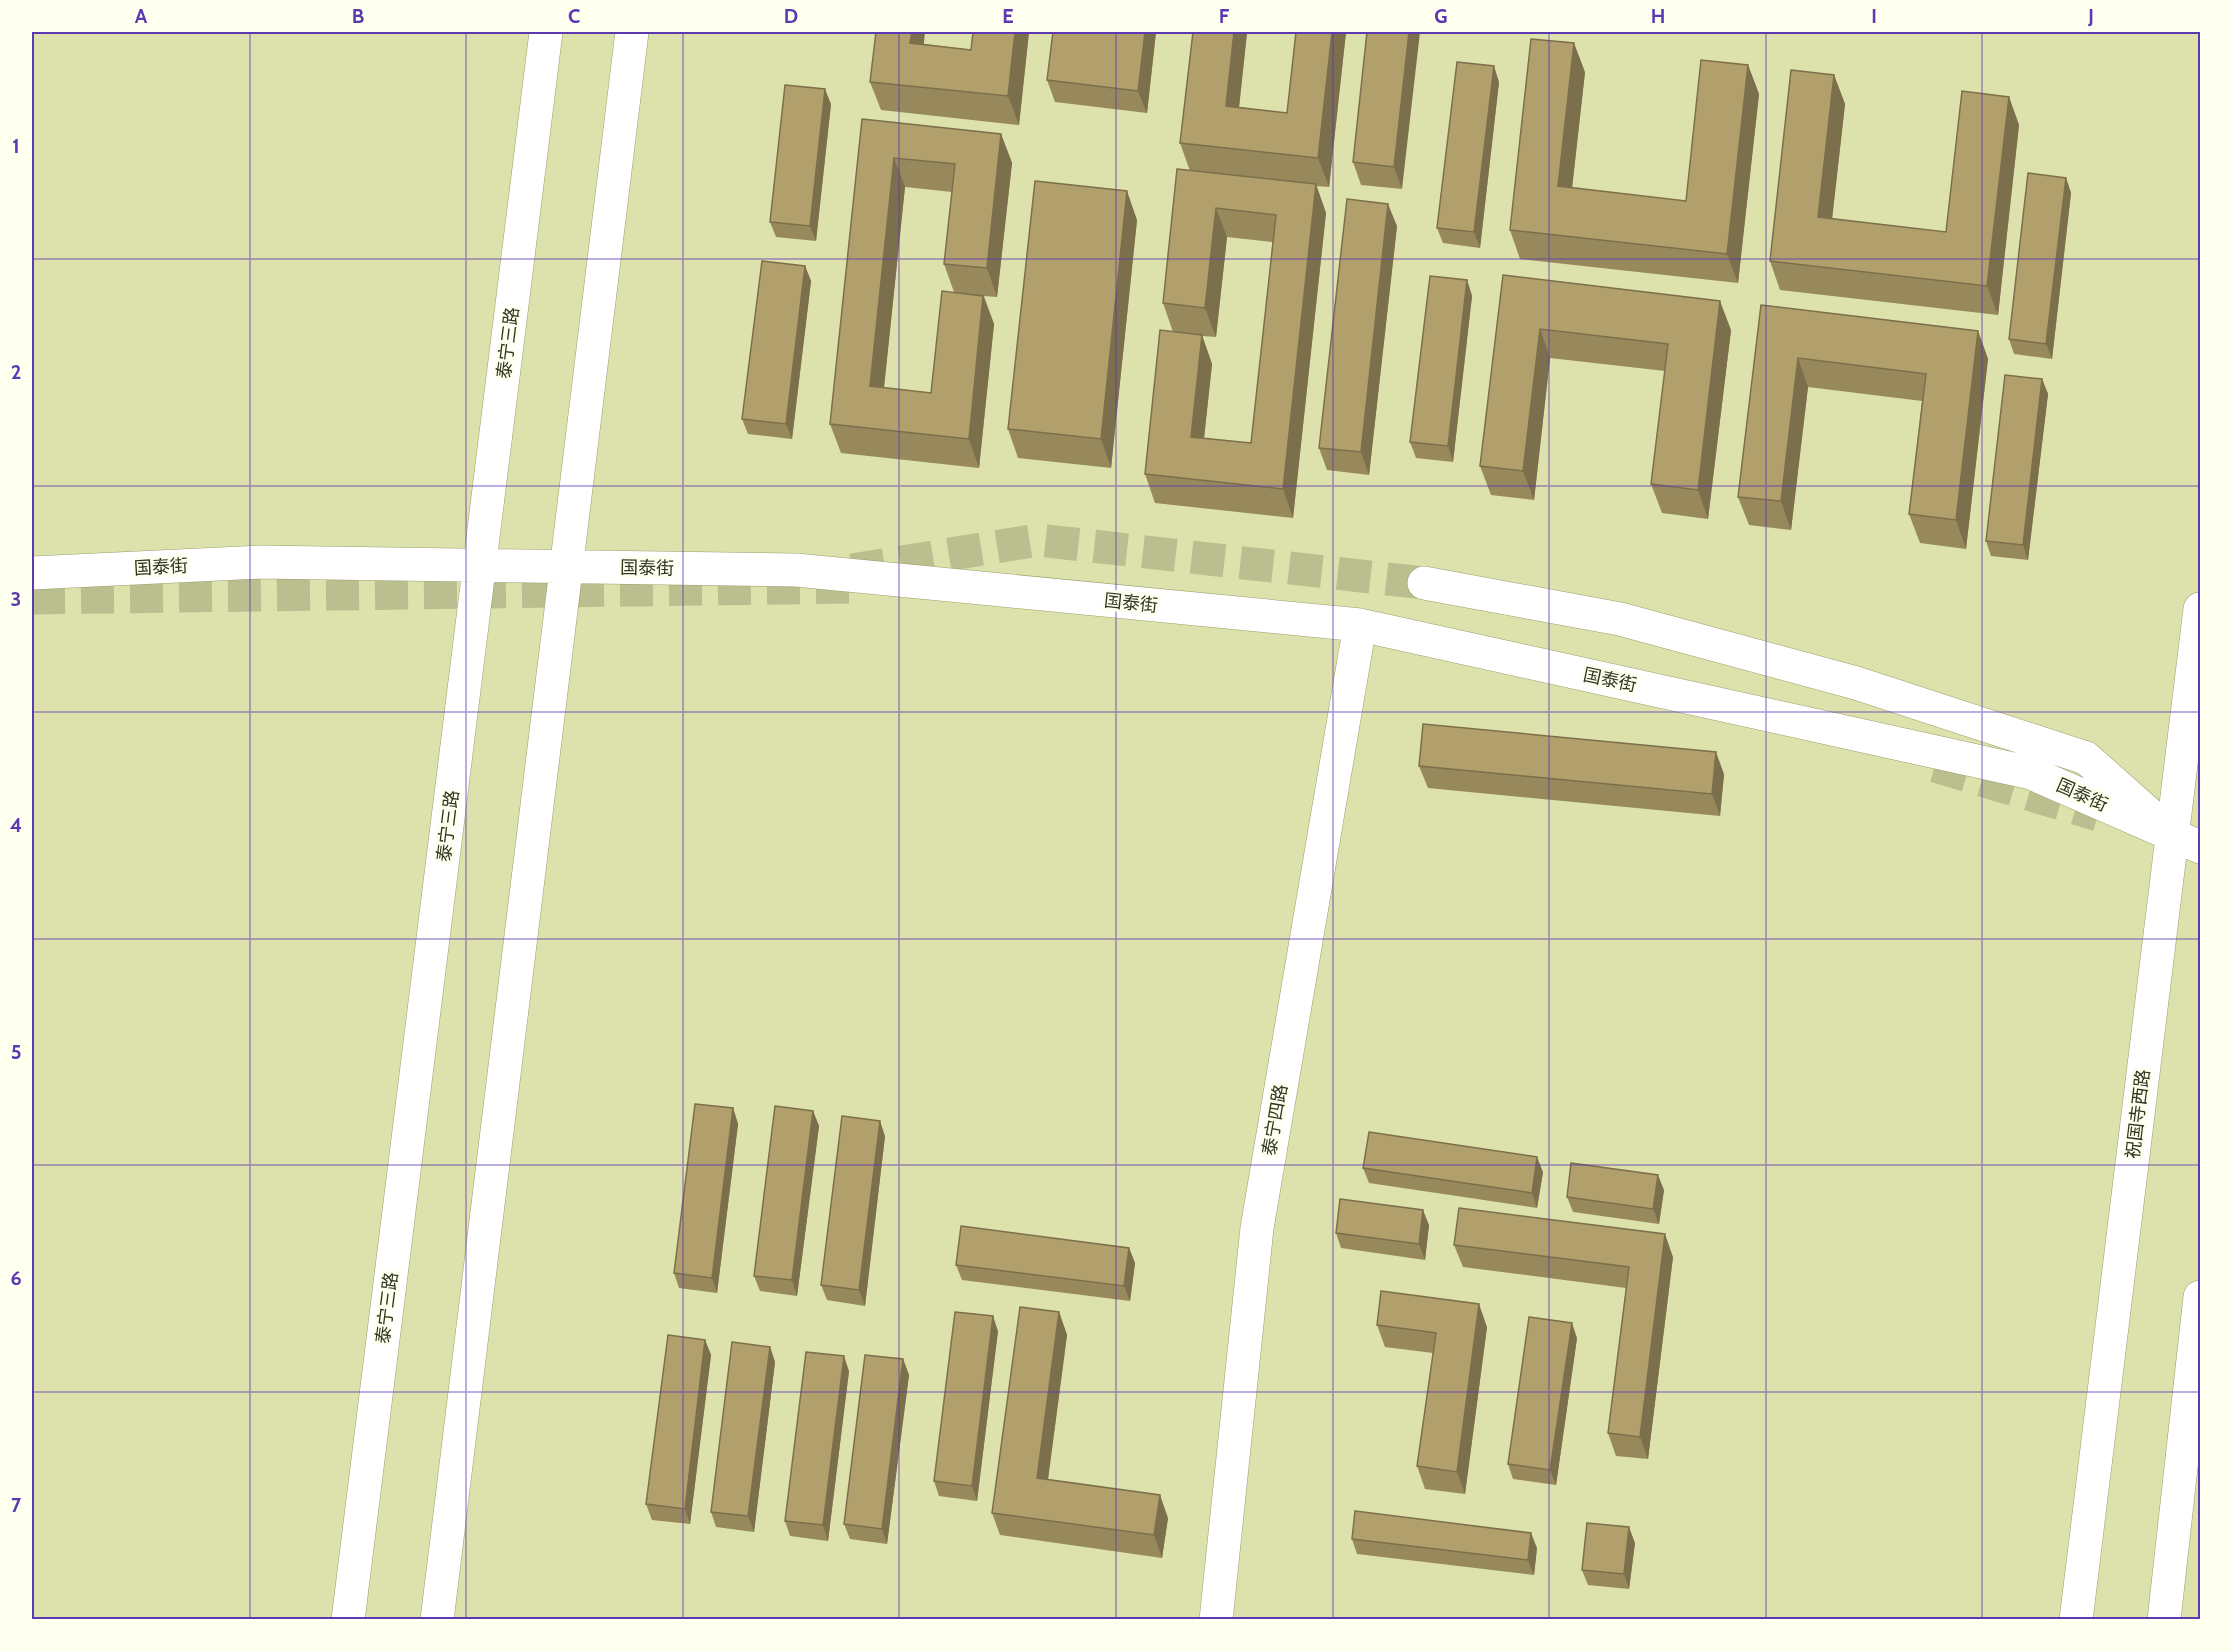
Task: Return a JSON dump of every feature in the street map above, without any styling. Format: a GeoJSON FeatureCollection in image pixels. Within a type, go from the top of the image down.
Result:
{"type":"FeatureCollection","features":[{"type":"Feature","properties":{"kind":"street","name":"泰宁三路"},"geometry":{"type":"LineString","coordinates":[[348,1620],[546,32]]}},
{"type":"Feature","properties":{"kind":"street"},"geometry":{"type":"LineString","coordinates":[[437,1620],[632,32]]}},
{"type":"Feature","properties":{"kind":"street","name":"国泰街"},"geometry":{"type":"LineString","coordinates":[[32,573],[260,562],[796,570],[1360,625],[2031,772],[2187,841]]}},
{"type":"Feature","properties":{"kind":"street"},"geometry":{"type":"LineString","coordinates":[[1424,583],[1620,618],[1856,683],[2086,758],[2187,841]]}},
{"type":"Feature","properties":{"kind":"street","name":"祝国寺西路"},"geometry":{"type":"LineString","coordinates":[[2076,1620],[2187,841],[2200,609]]}},
{"type":"Feature","properties":{"kind":"street","name":"泰宁四路"},"geometry":{"type":"LineString","coordinates":[[1216,1620],[1257,1228],[1360,625]]}},
{"type":"Feature","properties":{"kind":"street"},"geometry":{"type":"LineString","coordinates":[[2163,1620],[2200,1297]]}},
{"type":"Feature","properties":{"kind":"building"},"geometry":{"type":"Polygon","coordinates":[[[876,32],[912,32],[910,43],[971,50],[973,32],[1015,32],[1008,96],[870,82],[876,32]]]}},
{"type":"Feature","properties":{"kind":"building"},"geometry":{"type":"Polygon","coordinates":[[[1053,32],[1145,32],[1138,91],[1047,80],[1053,32]]]}},
{"type":"Feature","properties":{"kind":"building"},"geometry":{"type":"Polygon","coordinates":[[[1193,32],[1234,32],[1226,106],[1287,113],[1296,32],[1332,32],[1318,158],[1180,143],[1193,32]]]}},
{"type":"Feature","properties":{"kind":"building"},"geometry":{"type":"Polygon","coordinates":[[[1367,32],[1409,32],[1394,167],[1353,162],[1367,32]]]}},
{"type":"Feature","properties":{"kind":"building"},"geometry":{"type":"Polygon","coordinates":[[[1531,39],[1574,43],[1558,186],[1686,201],[1701,60],[1748,65],[1727,254],[1510,230],[1531,39]]]}},
{"type":"Feature","properties":{"kind":"building"},"geometry":{"type":"Polygon","coordinates":[[[1457,62],[1494,66],[1474,232],[1437,228],[1457,62]]]}},
{"type":"Feature","properties":{"kind":"building"},"geometry":{"type":"Polygon","coordinates":[[[1791,70],[1834,75],[1818,217],[1946,232],[1962,91],[2009,97],[1987,286],[1770,261],[1791,70]]]}},
{"type":"Feature","properties":{"kind":"building"},"geometry":{"type":"Polygon","coordinates":[[[785,85],[825,89],[810,226],[770,222],[785,85]]]}},
{"type":"Feature","properties":{"kind":"building"},"geometry":{"type":"Polygon","coordinates":[[[862,119],[1001,134],[987,268],[944,264],[955,164],[894,158],[870,386],[931,393],[942,291],[983,296],[969,439],[830,424],[862,119]]]}},
{"type":"Feature","properties":{"kind":"building"},"geometry":{"type":"Polygon","coordinates":[[[1177,169],[1316,184],[1283,489],[1145,474],[1160,330],[1202,335],[1191,437],[1251,443],[1276,215],[1216,208],[1205,308],[1163,303],[1177,169]]]}},
{"type":"Feature","properties":{"kind":"building"},"geometry":{"type":"Polygon","coordinates":[[[2028,173],[2066,178],[2046,344],[2009,339],[2028,173]]]}},
{"type":"Feature","properties":{"kind":"building"},"geometry":{"type":"Polygon","coordinates":[[[1035,181],[1127,191],[1101,439],[1008,429],[1035,181]]]}},
{"type":"Feature","properties":{"kind":"building"},"geometry":{"type":"Polygon","coordinates":[[[1347,199],[1388,204],[1361,452],[1319,448],[1347,199]]]}},
{"type":"Feature","properties":{"kind":"building"},"geometry":{"type":"Polygon","coordinates":[[[762,261],[805,266],[786,424],[742,419],[762,261]]]}},
{"type":"Feature","properties":{"kind":"building"},"geometry":{"type":"Polygon","coordinates":[[[1503,275],[1720,301],[1698,490],[1651,484],[1668,344],[1540,329],[1523,471],[1480,466],[1503,275]]]}},
{"type":"Feature","properties":{"kind":"building"},"geometry":{"type":"Polygon","coordinates":[[[1430,276],[1467,280],[1448,446],[1410,442],[1430,276]]]}},
{"type":"Feature","properties":{"kind":"building"},"geometry":{"type":"Polygon","coordinates":[[[1761,305],[1978,331],[1956,520],[1909,514],[1926,374],[1798,358],[1781,501],[1738,497],[1761,305]]]}},
{"type":"Feature","properties":{"kind":"building"},"geometry":{"type":"Polygon","coordinates":[[[2005,375],[2042,379],[2023,545],[1986,541],[2005,375]]]}},
{"type":"Feature","properties":{"kind":"building"},"geometry":{"type":"Polygon","coordinates":[[[1423,724],[1716,752],[1712,794],[1419,766],[1423,724]]]}},
{"type":"Feature","properties":{"kind":"building"},"geometry":{"type":"Polygon","coordinates":[[[695,1104],[733,1108],[712,1278],[674,1273],[695,1104]]]}},
{"type":"Feature","properties":{"kind":"building"},"geometry":{"type":"Polygon","coordinates":[[[775,1106],[813,1111],[792,1280],[754,1276],[775,1106]]]}},
{"type":"Feature","properties":{"kind":"building"},"geometry":{"type":"Polygon","coordinates":[[[842,1116],[880,1121],[859,1290],[821,1285],[842,1116]]]}},
{"type":"Feature","properties":{"kind":"building"},"geometry":{"type":"Polygon","coordinates":[[[1369,1132],[1537,1157],[1532,1193],[1363,1168],[1369,1132]]]}},
{"type":"Feature","properties":{"kind":"building"},"geometry":{"type":"Polygon","coordinates":[[[1571,1163],[1658,1175],[1653,1209],[1567,1197],[1571,1163]]]}},
{"type":"Feature","properties":{"kind":"building"},"geometry":{"type":"Polygon","coordinates":[[[1340,1199],[1423,1210],[1419,1244],[1336,1233],[1340,1199]]]}},
{"type":"Feature","properties":{"kind":"building"},"geometry":{"type":"Polygon","coordinates":[[[1459,1208],[1665,1234],[1640,1437],[1608,1433],[1629,1267],[1454,1245],[1459,1208]]]}},
{"type":"Feature","properties":{"kind":"building"},"geometry":{"type":"Polygon","coordinates":[[[961,1226],[1129,1248],[1124,1286],[956,1265],[961,1226]]]}},
{"type":"Feature","properties":{"kind":"building"},"geometry":{"type":"Polygon","coordinates":[[[1381,1291],[1479,1304],[1457,1472],[1417,1466],[1436,1333],[1377,1325],[1381,1291]]]}},
{"type":"Feature","properties":{"kind":"building"},"geometry":{"type":"Polygon","coordinates":[[[1020,1307],[1059,1312],[1037,1478],[1160,1495],[1154,1535],[992,1513],[1020,1307]]]}},
{"type":"Feature","properties":{"kind":"building"},"geometry":{"type":"Polygon","coordinates":[[[955,1312],[993,1316],[972,1486],[934,1481],[955,1312]]]}},
{"type":"Feature","properties":{"kind":"building"},"geometry":{"type":"Polygon","coordinates":[[[1529,1317],[1572,1323],[1550,1470],[1508,1464],[1529,1317]]]}},
{"type":"Feature","properties":{"kind":"building"},"geometry":{"type":"Polygon","coordinates":[[[668,1335],[705,1340],[685,1509],[646,1504],[668,1335]]]}},
{"type":"Feature","properties":{"kind":"building"},"geometry":{"type":"Polygon","coordinates":[[[732,1342],[770,1347],[748,1516],[711,1512],[732,1342]]]}},
{"type":"Feature","properties":{"kind":"building"},"geometry":{"type":"Polygon","coordinates":[[[806,1352],[844,1356],[823,1525],[785,1521],[806,1352]]]}},
{"type":"Feature","properties":{"kind":"building"},"geometry":{"type":"Polygon","coordinates":[[[865,1355],[903,1359],[882,1529],[844,1524],[865,1355]]]}},
{"type":"Feature","properties":{"kind":"building"},"geometry":{"type":"Polygon","coordinates":[[[1355,1511],[1531,1533],[1528,1560],[1352,1539],[1355,1511]]]}},
{"type":"Feature","properties":{"kind":"building"},"geometry":{"type":"Polygon","coordinates":[[[1587,1523],[1629,1527],[1624,1574],[1582,1570],[1587,1523]]]}},
{"type":"Feature","properties":{"kind":"tunnel"},"geometry":{"type":"LineString","coordinates":[[852,570],[1038,540],[1424,583]]}},
{"type":"Feature","properties":{"kind":"tunnel"},"geometry":{"type":"LineString","coordinates":[[32,598],[855,587]]}},
{"type":"Feature","properties":{"kind":"tunnel"},"geometry":{"type":"LineString","coordinates":[[1935,766],[2098,815]]}}]}
